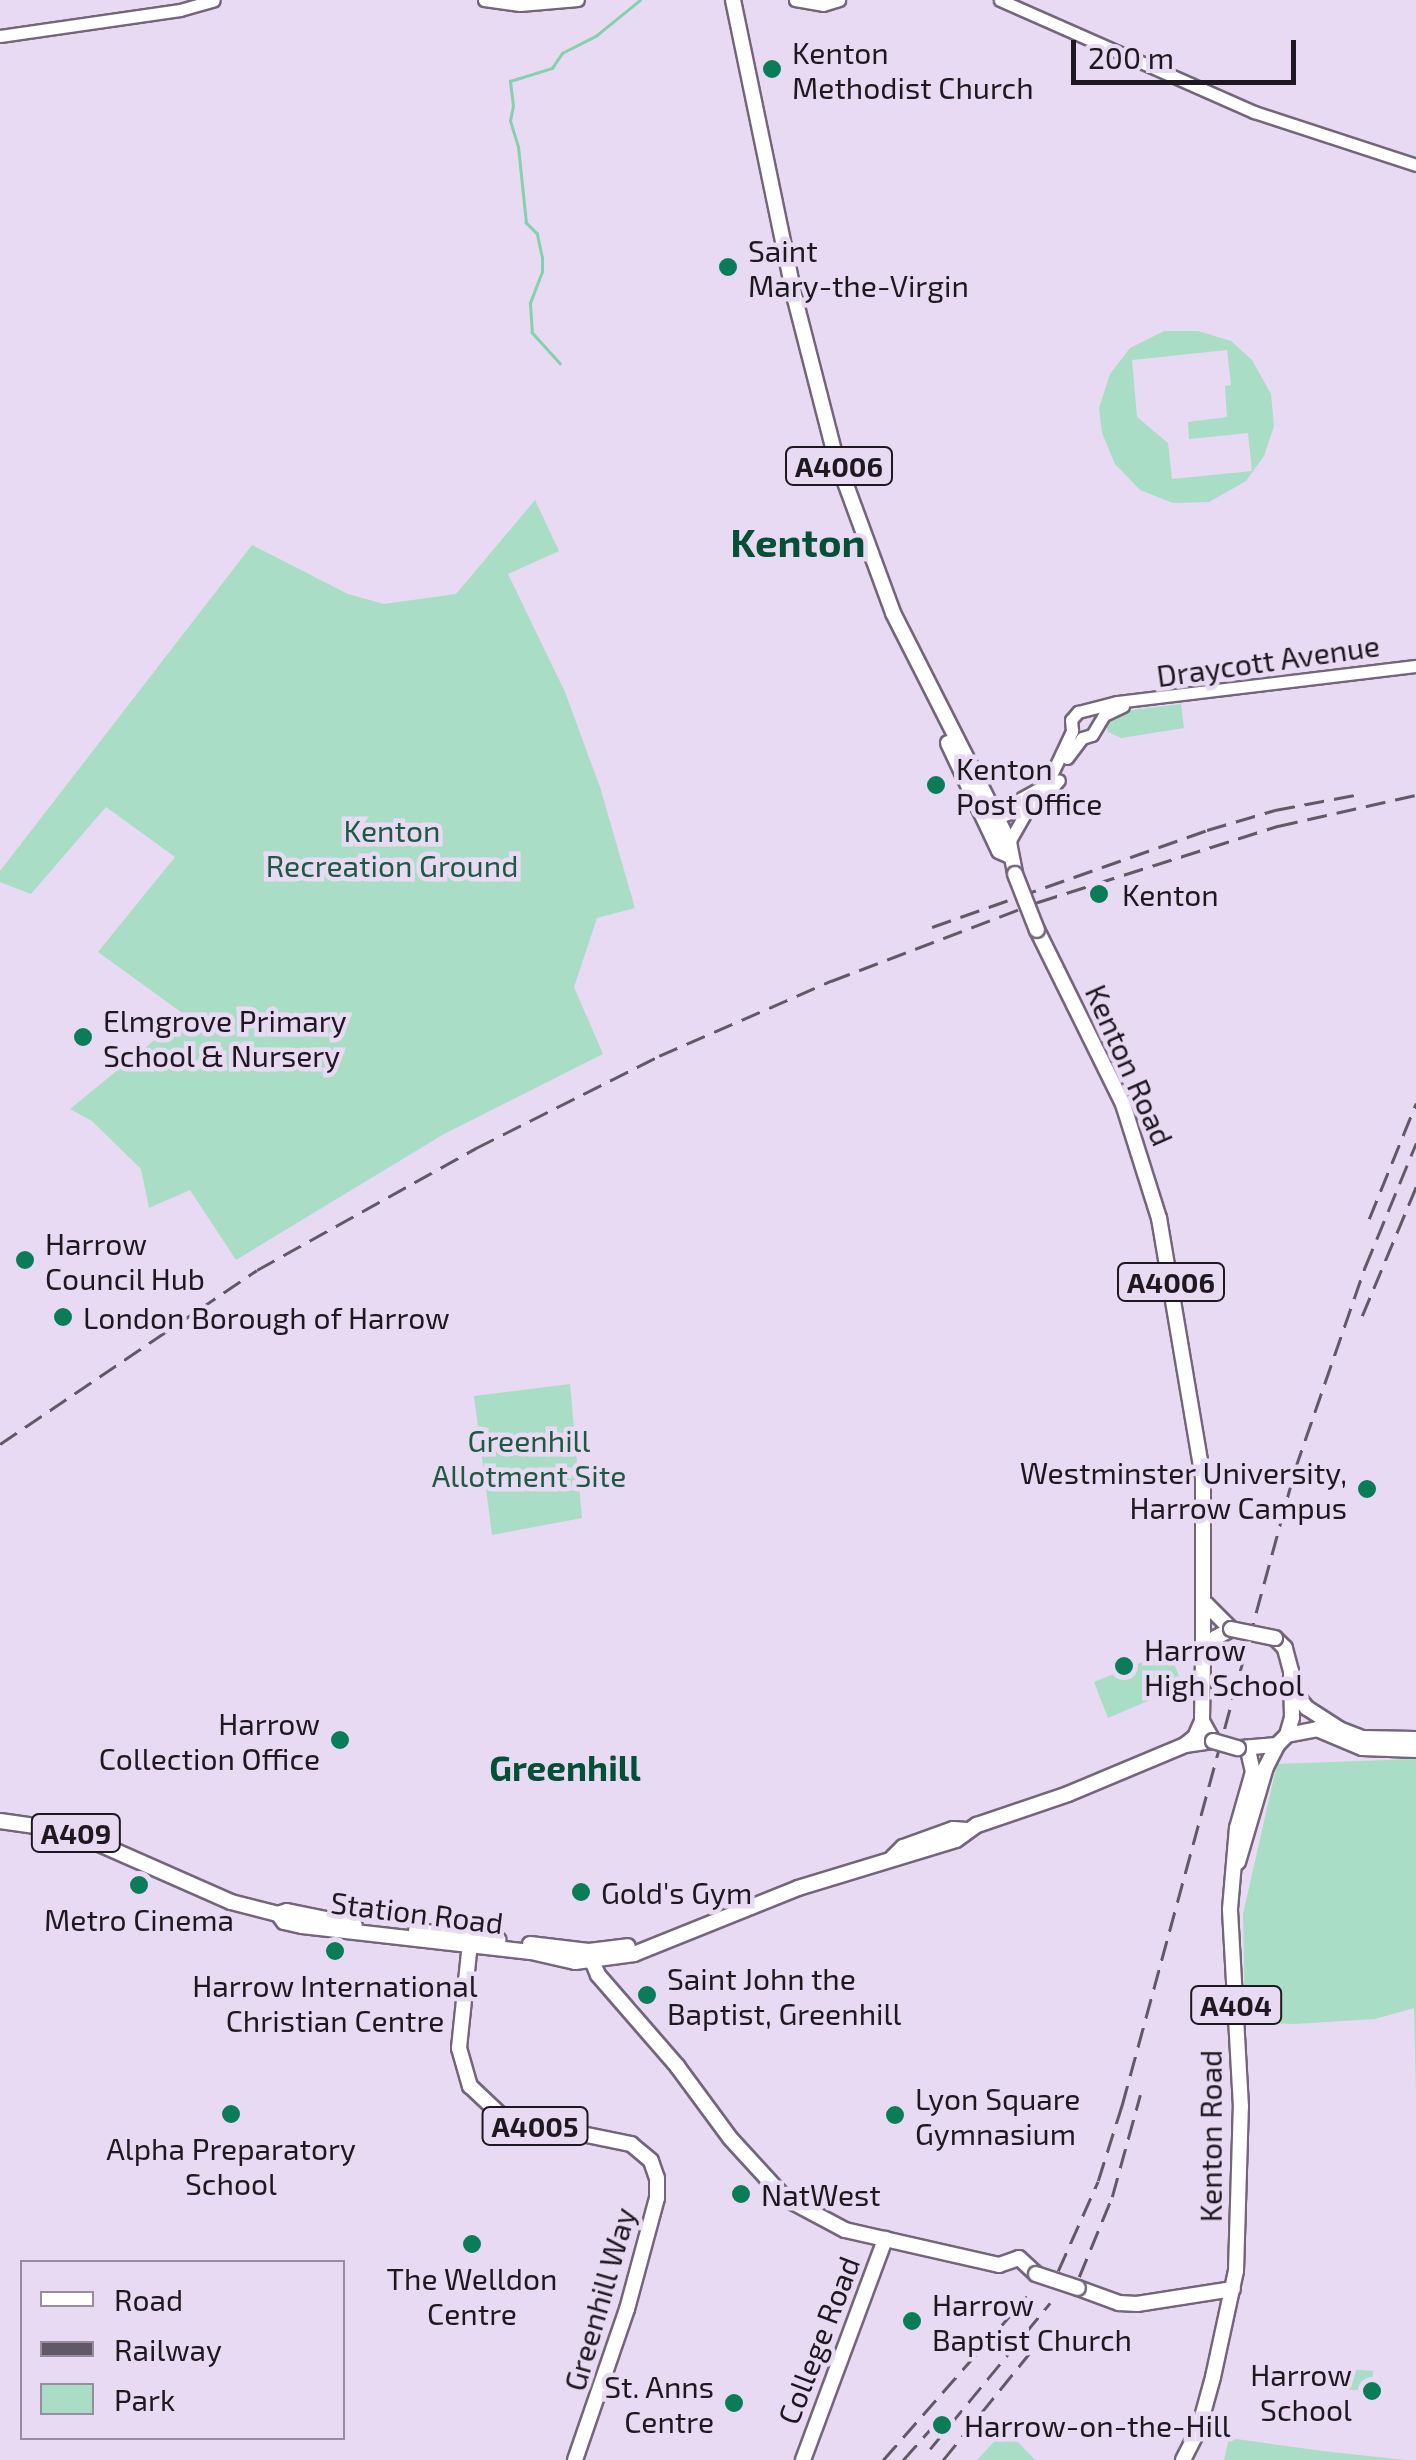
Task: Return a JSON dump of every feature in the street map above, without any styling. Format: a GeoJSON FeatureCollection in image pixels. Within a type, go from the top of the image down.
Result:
{"type":"FeatureCollection","features":[{"type":"Feature","properties":{"kind":"main road","name":"Kenton Road"},"geometry":{"type":"LineString","coordinates":[[733,0],[822,408],[877,574],[925,683],[924,694],[991,819],[999,851],[1008,848],[1037,930],[1123,1104],[1159,1218],[1204,1478],[1206,1604],[1200,1643],[1204,1654]]}},
{"type":"Feature","properties":{"kind":"main road"},"geometry":{"type":"LineString","coordinates":[[1206,1604],[1232,1629],[1276,1638],[1285,1648],[1293,1690],[1282,1740]]}},
{"type":"Feature","properties":{"kind":"main road"},"geometry":{"type":"LineString","coordinates":[[1184,1745],[1195,1736],[1202,1721],[1204,1654],[1215,1638],[1232,1629]]}},
{"type":"Feature","properties":{"kind":"main road"},"geometry":{"type":"LineString","coordinates":[[1293,1690],[1307,1708],[1339,1729],[1362,1738],[1416,1738]]}},
{"type":"Feature","properties":{"kind":"main road"},"geometry":{"type":"LineString","coordinates":[[1202,1721],[1212,1741],[1243,1749],[1317,1729],[1362,1748],[1416,1750]]}},
{"type":"Feature","properties":{"kind":"main road","name":"Kenton Road"},"geometry":{"type":"LineString","coordinates":[[1235,1864],[1240,1861],[1266,1766],[1282,1740]]}},
{"type":"Feature","properties":{"kind":"main road","name":"A409"},"geometry":{"type":"LineString","coordinates":[[590,1956],[677,1937],[801,1895],[810,1886],[893,1857],[903,1847],[953,1829],[967,1830],[1068,1794],[1184,1745],[1212,1741]]}},
{"type":"Feature","properties":{"kind":"main road","name":"Kenton Road"},"geometry":{"type":"LineString","coordinates":[[1233,2289],[1241,2126],[1230,1910],[1238,1822],[1253,1772],[1243,1749]]}},
{"type":"Feature","properties":{"kind":"main road","name":"Station Road"},"geometry":{"type":"LineString","coordinates":[[0,1821],[70,1831],[195,1888],[278,1914],[287,1911],[475,1943],[590,1956]]}},
{"type":"Feature","properties":{"kind":"main road","name":"Greenhill Way"},"geometry":{"type":"LineString","coordinates":[[475,1943],[474,1976],[468,1981],[459,2048],[470,2086],[485,2104],[519,2124],[631,2144],[651,2161],[657,2178],[657,2198],[626,2309],[575,2460]]}},
{"type":"Feature","properties":{"kind":"main road"},"geometry":{"type":"LineString","coordinates":[[590,1956],[730,2138],[785,2198],[826,2222],[999,2265],[1019,2258],[1036,2274],[1118,2303],[1137,2304],[1233,2289]]}},
{"type":"Feature","properties":{"kind":"main road","name":"College Road"},"geometry":{"type":"LineString","coordinates":[[803,2459],[885,2239]]}},
{"type":"Feature","properties":{"kind":"main road","name":"A404"},"geometry":{"type":"LineString","coordinates":[[1183,2460],[1199,2428],[1233,2289]]}},
{"type":"Feature","properties":{"kind":"street"},"geometry":{"type":"LineString","coordinates":[[0,36],[180,10],[214,0]]}},
{"type":"Feature","properties":{"kind":"street"},"geometry":{"type":"LineString","coordinates":[[484,0],[520,5],[578,0]]}},
{"type":"Feature","properties":{"kind":"street"},"geometry":{"type":"LineString","coordinates":[[795,0],[807,5],[839,0]]}},
{"type":"Feature","properties":{"kind":"street"},"geometry":{"type":"LineString","coordinates":[[1000,0],[1254,112],[1416,165]]}},
{"type":"Feature","properties":{"kind":"street","name":"Draycott Avenue"},"geometry":{"type":"LineString","coordinates":[[1093,717],[1092,734],[1076,734],[1072,716],[1093,717],[1127,704],[1416,666]]}},
{"type":"Feature","properties":{"kind":"street"},"geometry":{"type":"LineString","coordinates":[[991,819],[1047,784],[1076,734]]}},
{"type":"Feature","properties":{"kind":"street"},"geometry":{"type":"LineString","coordinates":[[991,819],[1028,807],[1054,787],[1076,734]]}},
{"type":"Feature","properties":{"kind":"street"},"geometry":{"type":"LineString","coordinates":[[1008,848],[1028,807]]}},
{"type":"Feature","properties":{"kind":"green space"},"geometry":{"type":"Polygon","coordinates":[[[1164,331],[1198,331],[1231,341],[1252,360],[1271,394],[1274,426],[1264,456],[1246,481],[1209,502],[1173,503],[1140,490],[1115,464],[1102,433],[1099,408],[1110,374],[1130,348],[1164,331]],[[1227,350],[1132,360],[1137,417],[1168,443],[1172,479],[1252,471],[1248,433],[1189,439],[1188,422],[1227,417],[1225,386],[1231,385],[1227,350]]]}},
{"type":"Feature","properties":{"kind":"green space","name":"Kenton Recreation Ground"},"geometry":{"type":"Polygon","coordinates":[[[535,500],[559,551],[508,574],[565,692],[600,787],[635,908],[597,918],[574,987],[603,1054],[444,1134],[236,1260],[190,1190],[149,1208],[141,1169],[92,1121],[70,1109],[185,1015],[98,952],[175,857],[106,807],[31,894],[0,882],[0,871],[252,545],[348,594],[384,604],[456,594],[535,500]]]}},
{"type":"Feature","properties":{"kind":"green space"},"geometry":{"type":"Polygon","coordinates":[[[1181,704],[1184,728],[1121,738],[1108,732],[1106,723],[1124,711],[1181,704]]]}},
{"type":"Feature","properties":{"kind":"green space","name":"Greenhill Allotment Site"},"geometry":{"type":"Polygon","coordinates":[[[570,1384],[582,1518],[492,1535],[474,1396],[570,1384]]]}},
{"type":"Feature","properties":{"kind":"green space"},"geometry":{"type":"Polygon","coordinates":[[[1169,1651],[1183,1686],[1108,1718],[1094,1682],[1169,1651]]]}},
{"type":"Feature","properties":{"kind":"green space"},"geometry":{"type":"Polygon","coordinates":[[[1416,1759],[1416,2093],[1414,2008],[1375,2019],[1294,2024],[1245,2022],[1243,1914],[1277,1764],[1416,1759]]]}},
{"type":"Feature","properties":{"kind":"green space"},"geometry":{"type":"Polygon","coordinates":[[[1334,2368],[1373,2371],[1372,2391],[1333,2389],[1334,2368]]]}},
{"type":"Feature","properties":{"kind":"green space"},"geometry":{"type":"Polygon","coordinates":[[[1006,2429],[1035,2460],[977,2460],[1006,2429]]]}},
{"type":"Feature","properties":{"kind":"green space"},"geometry":{"type":"Polygon","coordinates":[[[1229,2438],[1323,2451],[1405,2460],[1224,2460],[1229,2438]]]}},
{"type":"Feature","properties":{"kind":"waterway"},"geometry":{"type":"LineString","coordinates":[[560,364],[532,333],[530,303],[542,272],[542,258],[537,234],[526,223],[518,147],[510,121],[510,81],[552,68],[562,53],[597,35],[640,0]]}},
{"type":"Feature","properties":{"kind":"railway"},"geometry":{"type":"LineString","coordinates":[[932,927],[1207,830],[1275,810],[1355,795]]}},
{"type":"Feature","properties":{"kind":"railway"},"geometry":{"type":"LineString","coordinates":[[0,1444],[257,1270],[476,1148],[659,1056],[831,981],[1038,902],[1278,826],[1416,795]]}},
{"type":"Feature","properties":{"kind":"railway"},"geometry":{"type":"LineString","coordinates":[[1369,1219],[1416,1103]]}},
{"type":"Feature","properties":{"kind":"railway"},"geometry":{"type":"LineString","coordinates":[[1058,2271],[1098,2181],[1122,2105],[1295,1469],[1365,1267],[1416,1143]]}},
{"type":"Feature","properties":{"kind":"railway"},"geometry":{"type":"LineString","coordinates":[[1362,1316],[1416,1187]]}},
{"type":"Feature","properties":{"kind":"railway"},"geometry":{"type":"LineString","coordinates":[[1079,2277],[1112,2197],[1140,2095]]}},
{"type":"Feature","properties":{"kind":"railway"},"geometry":{"type":"LineString","coordinates":[[883,2460],[1027,2296]]}},
{"type":"Feature","properties":{"kind":"railway"},"geometry":{"type":"LineString","coordinates":[[930,2449],[1050,2303]]}},
{"type":"Feature","properties":{"kind":"railway"},"geometry":{"type":"LineString","coordinates":[[943,2460],[1050,2328]]}},
{"type":"Feature","properties":{"kind":"railway"},"geometry":{"type":"LineString","coordinates":[[903,2460],[934,2425]]}},
{"type":"Feature","properties":{"kind":"place","name":"Kenton Methodist Church"},"geometry":{"type":"Point","coordinates":[772,69]}},
{"type":"Feature","properties":{"kind":"place","name":"Saint Mary-the-Virgin"},"geometry":{"type":"Point","coordinates":[728,267]}},
{"type":"Feature","properties":{"kind":"place","name":"Kenton Post Office"},"geometry":{"type":"Point","coordinates":[936,785]}},
{"type":"Feature","properties":{"kind":"place","name":"Kenton"},"geometry":{"type":"Point","coordinates":[1099,894]}},
{"type":"Feature","properties":{"kind":"place","name":"Elmgrove Primary School & Nursery"},"geometry":{"type":"Point","coordinates":[83,1037]}},
{"type":"Feature","properties":{"kind":"place","name":"Harrow Council Hub"},"geometry":{"type":"Point","coordinates":[25,1260]}},
{"type":"Feature","properties":{"kind":"place","name":"London Borough of Harrow"},"geometry":{"type":"Point","coordinates":[63,1317]}},
{"type":"Feature","properties":{"kind":"place","name":"Westminster University, Harrow Campus"},"geometry":{"type":"Point","coordinates":[1367,1489]}},
{"type":"Feature","properties":{"kind":"place","name":"Harrow High School"},"geometry":{"type":"Point","coordinates":[1124,1666]}},
{"type":"Feature","properties":{"kind":"place","name":"Harrow Collection Office"},"geometry":{"type":"Point","coordinates":[340,1740]}},
{"type":"Feature","properties":{"kind":"place","name":"Metro Cinema"},"geometry":{"type":"Point","coordinates":[139,1885]}},
{"type":"Feature","properties":{"kind":"place","name":"Gold's Gym"},"geometry":{"type":"Point","coordinates":[581,1892]}},
{"type":"Feature","properties":{"kind":"place","name":"Harrow International Christian Centre"},"geometry":{"type":"Point","coordinates":[335,1951]}},
{"type":"Feature","properties":{"kind":"place","name":"Saint John the Baptist, Greenhill"},"geometry":{"type":"Point","coordinates":[647,1995]}},
{"type":"Feature","properties":{"kind":"place","name":"Alpha Preparatory School"},"geometry":{"type":"Point","coordinates":[231,2114]}},
{"type":"Feature","properties":{"kind":"place","name":"Lyon Square Gymnasium"},"geometry":{"type":"Point","coordinates":[895,2115]}},
{"type":"Feature","properties":{"kind":"place","name":"NatWest"},"geometry":{"type":"Point","coordinates":[741,2194]}},
{"type":"Feature","properties":{"kind":"place","name":"The Welldon Centre"},"geometry":{"type":"Point","coordinates":[472,2244]}},
{"type":"Feature","properties":{"kind":"place","name":"Harrow Baptist Church"},"geometry":{"type":"Point","coordinates":[912,2321]}},
{"type":"Feature","properties":{"kind":"place","name":"Harrow School"},"geometry":{"type":"Point","coordinates":[1372,2391]}},
{"type":"Feature","properties":{"kind":"place","name":"St. Anns Centre"},"geometry":{"type":"Point","coordinates":[734,2403]}},
{"type":"Feature","properties":{"kind":"place","name":"Harrow-on-the-Hill"},"geometry":{"type":"Point","coordinates":[942,2425]}},
{"type":"Feature","properties":{"kind":"district","name":"Kenton"},"geometry":{"type":"Point","coordinates":[798,541]}},
{"type":"Feature","properties":{"kind":"district","name":"Greenhill"},"geometry":{"type":"Point","coordinates":[565,1767]}}]}
